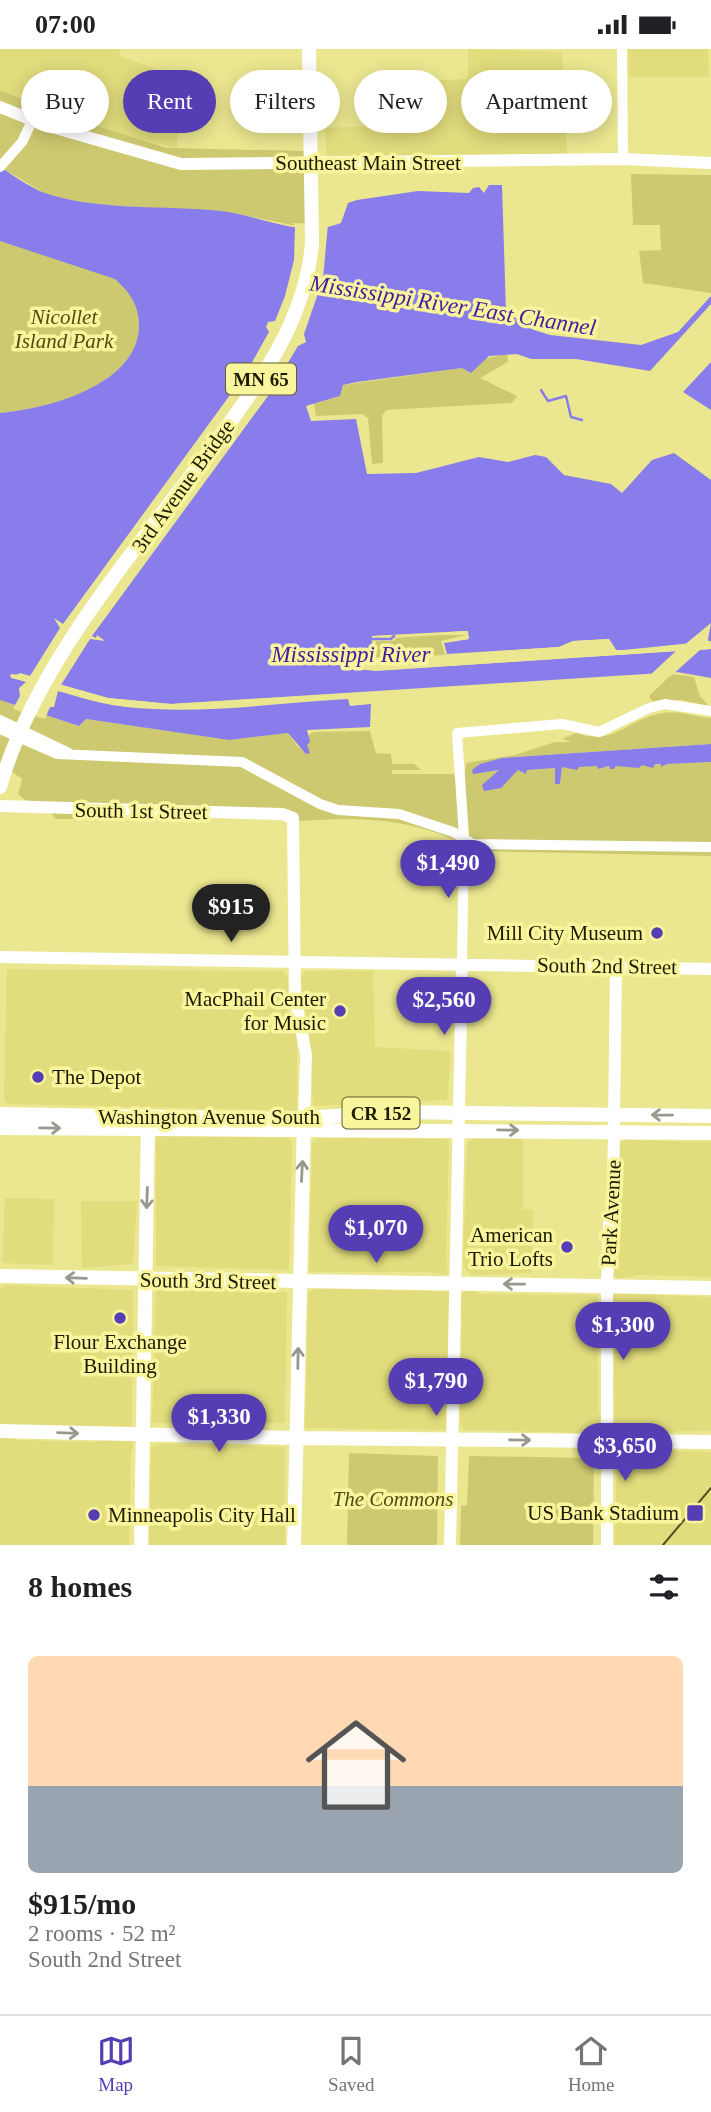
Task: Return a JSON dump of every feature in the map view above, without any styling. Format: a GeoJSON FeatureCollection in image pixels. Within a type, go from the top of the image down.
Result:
{"type":"FeatureCollection","features":[{"type":"Feature","properties":{"kind":"main road","name":"3rd Avenue Bridge"},"geometry":{"type":"LineString","coordinates":[[0,787],[30,711],[55,664],[254,390],[287,334],[302,299],[311,258],[309,49]]}},
{"type":"Feature","properties":{"kind":"main road","name":"Washington Avenue South"},"geometry":{"type":"LineString","coordinates":[[304,1125],[393,1112],[711,1116]]}},
{"type":"Feature","properties":{"kind":"main road","name":"Washington Avenue South"},"geometry":{"type":"LineString","coordinates":[[0,1114],[148,1124]]}},
{"type":"Feature","properties":{"kind":"main road","name":"Washington Avenue South"},"geometry":{"type":"LineString","coordinates":[[0,1128],[148,1124],[304,1125],[711,1133]]}},
{"type":"Feature","properties":{"kind":"main road"},"geometry":{"type":"LineString","coordinates":[[141,1545],[148,1124]]}},
{"type":"Feature","properties":{"kind":"main road"},"geometry":{"type":"LineString","coordinates":[[294,1545],[304,1125]]}},
{"type":"Feature","properties":{"kind":"main road","name":"South 3rd Street"},"geometry":{"type":"LineString","coordinates":[[0,1276],[711,1288]]}},
{"type":"Feature","properties":{"kind":"main road"},"geometry":{"type":"LineString","coordinates":[[0,1431],[296,1438],[711,1442]]}},
{"type":"Feature","properties":{"kind":"street"},"geometry":{"type":"LineString","coordinates":[[622,49],[623,159]]}},
{"type":"Feature","properties":{"kind":"street","name":"Southeast Main Street"},"geometry":{"type":"LineString","coordinates":[[0,107],[21,116]]}},
{"type":"Feature","properties":{"kind":"street"},"geometry":{"type":"LineString","coordinates":[[0,167],[25,133]]}},
{"type":"Feature","properties":{"kind":"street","name":"Southeast Main Street"},"geometry":{"type":"LineString","coordinates":[[74,133],[181,164],[623,159],[711,163]]}},
{"type":"Feature","properties":{"kind":"street"},"geometry":{"type":"LineString","coordinates":[[450,1545],[464,838],[457,733],[562,724],[599,732],[649,708],[665,704],[711,711]]}},
{"type":"Feature","properties":{"kind":"street"},"geometry":{"type":"LineString","coordinates":[[0,720],[70,754]]}},
{"type":"Feature","properties":{"kind":"street"},"geometry":{"type":"LineString","coordinates":[[0,729],[40,749],[57,754],[242,762],[320,804],[338,810],[399,814],[464,838],[473,844],[711,847]]}},
{"type":"Feature","properties":{"kind":"street","name":"South 1st Street"},"geometry":{"type":"LineString","coordinates":[[0,806],[50,810],[282,814],[293,818],[295,961]]}},
{"type":"Feature","properties":{"kind":"street","name":"South 2nd Street"},"geometry":{"type":"LineString","coordinates":[[0,957],[616,965],[711,969]]}},
{"type":"Feature","properties":{"kind":"street"},"geometry":{"type":"LineString","coordinates":[[295,961],[295,997],[306,1055],[304,1125]]}},
{"type":"Feature","properties":{"kind":"street","name":"Park Avenue"},"geometry":{"type":"LineString","coordinates":[[607,1545],[607,1286],[609,1223],[614,1202],[616,965]]}},
{"type":"Feature","properties":{"kind":"shaded area"},"geometry":{"type":"Polygon","coordinates":[[[0,49],[121,49],[119,56],[159,70],[123,70],[123,133],[178,133],[177,149],[109,129],[109,70],[21,70],[21,99],[0,90],[0,49]]]}},
{"type":"Feature","properties":{"kind":"shaded area"},"geometry":{"type":"Polygon","coordinates":[[[468,49],[562,52],[563,70],[468,70],[468,49]]]}},
{"type":"Feature","properties":{"kind":"shaded area"},"geometry":{"type":"Polygon","coordinates":[[[628,49],[708,49],[709,77],[629,77],[628,49]]]}},
{"type":"Feature","properties":{"kind":"shaded area"},"geometry":{"type":"Polygon","coordinates":[[[461,79],[461,133],[566,133],[567,156],[327,156],[325,133],[340,133],[340,127],[354,127],[354,133],[447,133],[447,80],[461,79]]]}},
{"type":"Feature","properties":{"kind":"shaded area"},"geometry":{"type":"Polygon","coordinates":[[[7,969],[283,971],[288,978],[288,1016],[297,1035],[297,1112],[278,1115],[266,1110],[9,1104],[4,1099],[7,969]]]}},
{"type":"Feature","properties":{"kind":"shaded area"},"geometry":{"type":"Polygon","coordinates":[[[306,971],[373,971],[375,1047],[451,1051],[447,1100],[313,1106],[310,1039],[300,977],[306,971]]]}},
{"type":"Feature","properties":{"kind":"shaded area"},"geometry":{"type":"Polygon","coordinates":[[[160,1135],[289,1138],[292,1142],[289,1267],[286,1270],[156,1266],[156,1139],[160,1135]]]}},
{"type":"Feature","properties":{"kind":"shaded area"},"geometry":{"type":"Polygon","coordinates":[[[475,1137],[523,1139],[523,1209],[533,1209],[532,1273],[471,1275],[463,1266],[467,1143],[475,1137]]]}},
{"type":"Feature","properties":{"kind":"shaded area"},"geometry":{"type":"Polygon","coordinates":[[[317,1138],[446,1139],[449,1143],[446,1252],[448,1275],[429,1272],[309,1272],[312,1143],[317,1138]]]}},
{"type":"Feature","properties":{"kind":"shaded area"},"geometry":{"type":"Polygon","coordinates":[[[624,1140],[711,1142],[711,1277],[638,1275],[621,1279],[614,1276],[617,1147],[624,1140]]]}},
{"type":"Feature","properties":{"kind":"shaded area"},"geometry":{"type":"Polygon","coordinates":[[[5,1198],[54,1199],[53,1265],[2,1263],[5,1198]]]}},
{"type":"Feature","properties":{"kind":"shaded area"},"geometry":{"type":"Polygon","coordinates":[[[81,1201],[137,1201],[133,1264],[82,1268],[81,1201]]]}},
{"type":"Feature","properties":{"kind":"shaded area"},"geometry":{"type":"Polygon","coordinates":[[[5,1285],[133,1290],[132,1426],[0,1425],[0,1289],[5,1285]]]}},
{"type":"Feature","properties":{"kind":"shaded area"},"geometry":{"type":"Polygon","coordinates":[[[156,1289],[287,1292],[285,1423],[152,1423],[156,1289]]]}},
{"type":"Feature","properties":{"kind":"shaded area"},"geometry":{"type":"Polygon","coordinates":[[[312,1289],[449,1292],[446,1430],[305,1428],[308,1294],[312,1289]]]}},
{"type":"Feature","properties":{"kind":"shaded area"},"geometry":{"type":"Polygon","coordinates":[[[471,1290],[480,1294],[597,1295],[598,1407],[601,1418],[598,1431],[583,1433],[464,1430],[460,1421],[462,1319],[459,1311],[461,1293],[471,1290]]]}},
{"type":"Feature","properties":{"kind":"shaded area"},"geometry":{"type":"Polygon","coordinates":[[[613,1293],[711,1297],[711,1431],[615,1432],[613,1293]]]}},
{"type":"Feature","properties":{"kind":"shaded area","name":"Minneapolis City Hall"},"geometry":{"type":"Polygon","coordinates":[[[10,1434],[17,1440],[98,1442],[107,1437],[130,1439],[134,1445],[131,1454],[129,1545],[0,1545],[0,1435],[10,1434]]]}},
{"type":"Feature","properties":{"kind":"shaded area"},"geometry":{"type":"Polygon","coordinates":[[[156,1444],[285,1447],[285,1545],[149,1545],[151,1448],[156,1444]]]}},
{"type":"Feature","properties":{"kind":"shaded area"},"geometry":{"type":"Polygon","coordinates":[[[624,1450],[711,1452],[711,1545],[615,1545],[617,1455],[624,1450]]]}},
{"type":"Feature","properties":{"kind":"green space"},"geometry":{"type":"Polygon","coordinates":[[[0,90],[21,99],[21,133],[109,133],[109,130],[167,148],[307,151],[306,228],[238,214],[93,204],[48,195],[0,167],[0,90]]]}},
{"type":"Feature","properties":{"kind":"green space"},"geometry":{"type":"Polygon","coordinates":[[[631,174],[711,175],[711,293],[643,283],[639,251],[661,250],[660,225],[633,225],[631,174]]]}},
{"type":"Feature","properties":{"kind":"green space","name":"Nicollet Island Park"},"geometry":{"type":"Polygon","coordinates":[[[0,241],[94,269],[117,280],[126,288],[138,315],[136,343],[126,361],[110,377],[67,399],[20,411],[0,413],[0,241]]]}},
{"type":"Feature","properties":{"kind":"green space"},"geometry":{"type":"Polygon","coordinates":[[[507,354],[508,362],[480,378],[517,396],[512,403],[386,410],[382,416],[383,463],[372,464],[368,418],[362,414],[316,416],[314,404],[340,396],[343,385],[462,368],[471,373],[483,359],[507,354]]]}},
{"type":"Feature","properties":{"kind":"green space"},"geometry":{"type":"Polygon","coordinates":[[[400,634],[470,634],[446,655],[421,656],[420,652],[372,658],[372,641],[393,641],[400,634]]]}},
{"type":"Feature","properties":{"kind":"green space"},"geometry":{"type":"Polygon","coordinates":[[[672,674],[694,677],[700,696],[709,706],[682,700],[652,701],[649,696],[672,674]]]}},
{"type":"Feature","properties":{"kind":"green space"},"geometry":{"type":"Polygon","coordinates":[[[0,700],[79,726],[86,719],[229,740],[288,733],[299,748],[306,745],[307,737],[313,732],[370,731],[376,753],[391,754],[392,764],[414,764],[421,770],[392,770],[392,774],[465,774],[466,763],[515,755],[555,742],[572,742],[562,739],[576,733],[590,736],[611,734],[640,720],[663,713],[675,712],[711,718],[711,744],[502,758],[473,773],[500,770],[484,791],[501,787],[518,770],[526,774],[527,770],[555,768],[560,784],[562,767],[597,766],[598,769],[610,766],[614,769],[616,766],[661,764],[662,767],[666,764],[711,762],[711,856],[477,851],[412,826],[348,819],[300,821],[287,809],[71,804],[79,819],[56,819],[42,802],[25,800],[18,794],[22,779],[0,763],[0,700]]]}},
{"type":"Feature","properties":{"kind":"green space","name":"The Commons"},"geometry":{"type":"Polygon","coordinates":[[[349,1453],[438,1456],[437,1545],[347,1545],[349,1453]]]}},
{"type":"Feature","properties":{"kind":"green space","name":"The Commons"},"geometry":{"type":"Polygon","coordinates":[[[469,1456],[594,1458],[593,1545],[460,1545],[461,1506],[467,1505],[469,1456]]]}},
{"type":"Feature","properties":{"kind":"water"},"geometry":{"type":"Polygon","coordinates":[[[0,167],[38,190],[72,200],[114,206],[221,211],[281,225],[311,228],[341,223],[348,203],[357,200],[418,191],[469,193],[473,188],[479,187],[484,193],[489,185],[502,185],[506,312],[534,330],[550,335],[641,345],[678,332],[711,296],[711,304],[650,371],[576,359],[531,359],[517,354],[489,356],[471,373],[462,368],[357,382],[343,385],[340,396],[306,406],[311,421],[356,419],[367,474],[416,473],[479,457],[508,462],[535,455],[546,457],[564,475],[611,484],[622,493],[652,460],[674,453],[711,480],[711,641],[616,650],[609,639],[573,641],[559,647],[446,655],[444,643],[469,639],[465,631],[373,636],[372,658],[348,656],[347,668],[385,670],[711,649],[711,678],[677,672],[171,704],[108,698],[20,673],[11,678],[97,702],[154,709],[210,709],[348,699],[350,706],[371,704],[370,727],[307,730],[310,753],[306,754],[288,733],[229,740],[86,719],[79,726],[0,700],[0,413],[65,399],[107,378],[124,363],[135,346],[139,325],[133,300],[115,279],[0,241],[0,167]]]}},
{"type":"Feature","properties":{"kind":"water"},"geometry":{"type":"Polygon","coordinates":[[[711,362],[711,410],[683,392],[711,362]]]}},
{"type":"Feature","properties":{"kind":"water"},"geometry":{"type":"Polygon","coordinates":[[[711,744],[711,762],[667,764],[661,767],[661,764],[655,764],[653,768],[642,765],[639,768],[616,766],[614,769],[609,766],[598,769],[597,766],[579,767],[577,770],[562,767],[560,784],[555,784],[555,768],[527,770],[526,774],[518,770],[501,788],[484,791],[482,785],[499,770],[473,774],[472,770],[480,764],[502,758],[711,744]]]}},
{"type":"Feature","properties":{"kind":"pier"},"geometry":{"type":"Polygon","coordinates":[[[292,223],[328,224],[323,279],[304,334],[306,342],[298,346],[268,396],[92,636],[96,638],[97,635],[105,641],[90,639],[61,685],[108,698],[171,704],[371,692],[372,696],[182,709],[126,707],[58,691],[54,707],[50,707],[45,719],[13,709],[20,696],[19,688],[26,682],[10,677],[11,674],[30,676],[60,628],[54,618],[63,624],[246,373],[269,332],[266,327],[268,322],[275,321],[285,296],[294,260],[295,226],[292,223]]]}},
{"type":"Feature","properties":{"kind":"pier"},"geometry":{"type":"Polygon","coordinates":[[[711,623],[708,639],[711,649],[700,650],[671,676],[648,677],[676,651],[376,671],[347,668],[348,656],[372,658],[372,636],[468,631],[469,639],[444,643],[447,654],[559,647],[573,641],[609,639],[616,650],[683,646],[711,623]],[[466,635],[376,639],[375,660],[351,660],[350,665],[376,667],[613,652],[608,642],[573,644],[559,650],[446,658],[441,641],[466,635]]]}},
{"type":"Feature","properties":{"kind":"waterway"},"geometry":{"type":"LineString","coordinates":[[541,390],[548,401],[566,396],[571,417],[582,420]]}},
{"type":"Feature","properties":{"kind":"waterway","name":"Mississippi River"},"geometry":{"type":"LineString","coordinates":[[372,639],[391,639],[394,636]]}},
{"type":"Feature","properties":{"kind":"tram line"},"geometry":{"type":"LineString","coordinates":[[663,1545],[711,1488]]}},
{"type":"Feature","properties":{"kind":"place","name":"Mill City Museum"},"geometry":{"type":"Point","coordinates":[657,933]}},
{"type":"Feature","properties":{"kind":"place","name":"MacPhail Center for Music"},"geometry":{"type":"Point","coordinates":[340,1011]}},
{"type":"Feature","properties":{"kind":"place","name":"The Depot"},"geometry":{"type":"Point","coordinates":[38,1077]}},
{"type":"Feature","properties":{"kind":"place","name":"American Trio Lofts"},"geometry":{"type":"Point","coordinates":[567,1247]}},
{"type":"Feature","properties":{"kind":"place","name":"Flour Exchange Building"},"geometry":{"type":"Point","coordinates":[120,1318]}},
{"type":"Feature","properties":{"kind":"place","name":"US Bank Stadium"},"geometry":{"type":"Point","coordinates":[695,1513]}},
{"type":"Feature","properties":{"kind":"place","name":"Minneapolis City Hall"},"geometry":{"type":"Point","coordinates":[94,1515]}},
{"type":"Feature","properties":{"kind":"water label","name":"Mississippi River East Channel"},"geometry":{"type":"Point","coordinates":[453,305]}}]}
